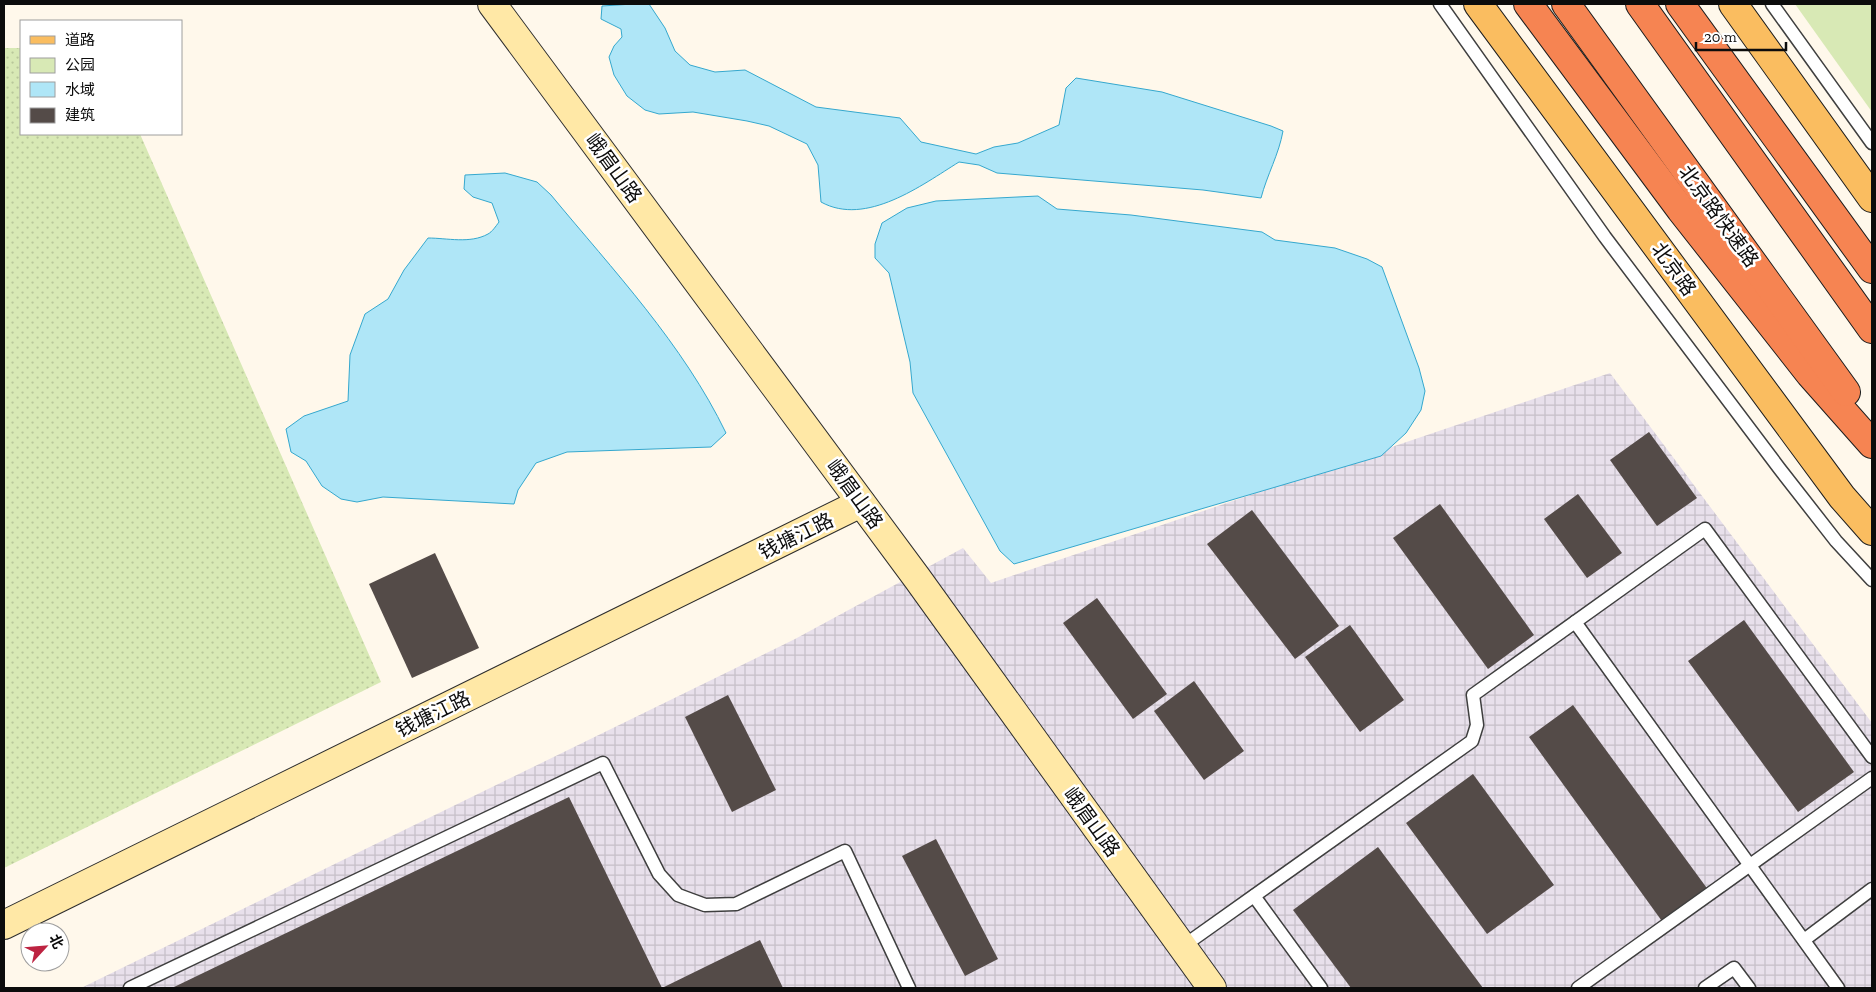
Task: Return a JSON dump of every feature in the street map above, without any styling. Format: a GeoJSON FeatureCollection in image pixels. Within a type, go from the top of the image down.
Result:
{"type":"FeatureCollection","features":[{"type":"Feature","properties":{"kind":"highway"},"geometry":{"type":"LineString","coordinates":[[1528,4],[1680,210],[1810,374],[1872,444]]}},
{"type":"Feature","properties":{"kind":"highway","name":"北京路快速路"},"geometry":{"type":"LineString","coordinates":[[1566,4],[1872,429]]}},
{"type":"Feature","properties":{"kind":"highway"},"geometry":{"type":"LineString","coordinates":[[1640,4],[1872,329]]}},
{"type":"Feature","properties":{"kind":"highway"},"geometry":{"type":"LineString","coordinates":[[1680,4],[1872,269]]}},
{"type":"Feature","properties":{"kind":"main road","name":"北京路"},"geometry":{"type":"LineString","coordinates":[[1478,4],[1842,497],[1872,532]]}},
{"type":"Feature","properties":{"kind":"main road"},"geometry":{"type":"LineString","coordinates":[[1733,4],[1872,198]]}},
{"type":"Feature","properties":{"kind":"street","name":"峨眉山路"},"geometry":{"type":"LineString","coordinates":[[492,4],[862,503],[1212,988]]}},
{"type":"Feature","properties":{"kind":"street","name":"钱塘江路"},"geometry":{"type":"LineString","coordinates":[[4,925],[862,503]]}},
{"type":"Feature","properties":{"kind":"lane"},"geometry":{"type":"LineString","coordinates":[[1440,4],[1635,277],[1836,541],[1872,580]]}},
{"type":"Feature","properties":{"kind":"lane"},"geometry":{"type":"LineString","coordinates":[[1772,4],[1872,143]]}},
{"type":"Feature","properties":{"kind":"lane"},"geometry":{"type":"LineString","coordinates":[[1182,947],[1472,741],[1477,725],[1473,695],[1705,529],[1872,757]]}},
{"type":"Feature","properties":{"kind":"lane"},"geometry":{"type":"LineString","coordinates":[[1576,622],[1838,988]]}},
{"type":"Feature","properties":{"kind":"lane"},"geometry":{"type":"LineString","coordinates":[[130,988],[603,762],[659,874],[678,895],[705,905],[736,904],[845,851],[909,988]]}},
{"type":"Feature","properties":{"kind":"lane"},"geometry":{"type":"LineString","coordinates":[[1578,988],[1872,778]]}},
{"type":"Feature","properties":{"kind":"lane"},"geometry":{"type":"LineString","coordinates":[[1804,940],[1872,889]]}},
{"type":"Feature","properties":{"kind":"lane"},"geometry":{"type":"LineString","coordinates":[[1254,896],[1321,988]]}},
{"type":"Feature","properties":{"kind":"lane"},"geometry":{"type":"LineString","coordinates":[[1705,988],[1734,968],[1749,988]]}},
{"type":"Feature","properties":{"kind":"shaded area"},"geometry":{"type":"Polygon","coordinates":[[[1610,373],[1872,723],[1872,988],[81,988],[795,639],[963,548],[991,583],[1610,373]]]}},
{"type":"Feature","properties":{"kind":"green space"},"geometry":{"type":"Polygon","coordinates":[[[1795,4],[1872,4],[1872,112],[1795,4]]]}},
{"type":"Feature","properties":{"kind":"green space"},"geometry":{"type":"Polygon","coordinates":[[[4,48],[20,48],[20,135],[140,135],[381,682],[4,868],[4,48]]]}},
{"type":"Feature","properties":{"kind":"water"},"geometry":{"type":"Polygon","coordinates":[[[649,4],[665,28],[675,51],[690,65],[715,72],[745,70],[816,107],[900,118],[921,142],[976,154],[994,147],[1018,143],[1059,125],[1066,88],[1076,78],[1162,92],[1283,131],[1279,148],[1261,198],[1203,190],[997,173],[979,165],[959,162],[893,200],[856,210],[838,208],[821,202],[818,165],[807,144],[769,126],[747,121],[693,112],[659,114],[645,110],[627,96],[614,75],[609,57],[614,46],[622,37],[621,29],[601,19],[602,6],[649,4]]]}},
{"type":"Feature","properties":{"kind":"water"},"geometry":{"type":"Polygon","coordinates":[[[505,173],[537,182],[551,195],[668,338],[709,400],[726,433],[711,447],[567,452],[536,463],[518,490],[514,504],[383,497],[357,502],[341,499],[322,486],[306,461],[291,452],[286,429],[304,416],[348,401],[350,355],[365,314],[388,299],[404,270],[428,238],[474,239],[489,233],[499,222],[492,203],[473,197],[464,189],[465,175],[505,173]]]}},
{"type":"Feature","properties":{"kind":"water"},"geometry":{"type":"Polygon","coordinates":[[[1038,196],[1057,209],[1131,215],[1262,232],[1275,240],[1335,248],[1367,259],[1382,267],[1419,368],[1425,391],[1421,410],[1406,433],[1381,456],[1014,564],[1000,551],[913,393],[910,362],[889,273],[875,258],[875,244],[882,223],[907,208],[936,201],[1038,196]]]}},
{"type":"Feature","properties":{"kind":"building"},"geometry":{"type":"Polygon","coordinates":[[[1649,432],[1697,498],[1657,526],[1610,460],[1649,432]]]}},
{"type":"Feature","properties":{"kind":"building"},"geometry":{"type":"Polygon","coordinates":[[[1578,494],[1622,553],[1587,578],[1544,519],[1578,494]]]}},
{"type":"Feature","properties":{"kind":"building"},"geometry":{"type":"Polygon","coordinates":[[[1440,504],[1534,635],[1488,669],[1393,538],[1440,504]]]}},
{"type":"Feature","properties":{"kind":"building"},"geometry":{"type":"Polygon","coordinates":[[[1252,510],[1339,626],[1295,659],[1207,544],[1252,510]]]}},
{"type":"Feature","properties":{"kind":"building"},"geometry":{"type":"Polygon","coordinates":[[[435,553],[479,648],[412,678],[369,584],[435,553]]]}},
{"type":"Feature","properties":{"kind":"building"},"geometry":{"type":"Polygon","coordinates":[[[1097,598],[1167,694],[1133,719],[1063,623],[1097,598]]]}},
{"type":"Feature","properties":{"kind":"building"},"geometry":{"type":"Polygon","coordinates":[[[1744,620],[1854,772],[1798,812],[1688,661],[1744,620]]]}},
{"type":"Feature","properties":{"kind":"building"},"geometry":{"type":"Polygon","coordinates":[[[1350,625],[1404,700],[1360,732],[1305,657],[1350,625]]]}},
{"type":"Feature","properties":{"kind":"building"},"geometry":{"type":"Polygon","coordinates":[[[1194,681],[1244,751],[1204,780],[1154,711],[1194,681]]]}},
{"type":"Feature","properties":{"kind":"building"},"geometry":{"type":"Polygon","coordinates":[[[728,695],[776,790],[732,812],[685,717],[728,695]]]}},
{"type":"Feature","properties":{"kind":"building"},"geometry":{"type":"Polygon","coordinates":[[[1573,705],[1709,891],[1664,924],[1529,737],[1573,705]]]}},
{"type":"Feature","properties":{"kind":"building"},"geometry":{"type":"Polygon","coordinates":[[[1473,774],[1554,885],[1487,934],[1406,823],[1473,774]]]}},
{"type":"Feature","properties":{"kind":"building"},"geometry":{"type":"Polygon","coordinates":[[[569,797],[662,988],[172,988],[569,797]]]}},
{"type":"Feature","properties":{"kind":"building"},"geometry":{"type":"Polygon","coordinates":[[[936,839],[998,959],[965,976],[902,856],[936,839]]]}},
{"type":"Feature","properties":{"kind":"building"},"geometry":{"type":"Polygon","coordinates":[[[1378,847],[1483,988],[1351,988],[1293,910],[1378,847]]]}},
{"type":"Feature","properties":{"kind":"building"},"geometry":{"type":"Polygon","coordinates":[[[760,940],[783,988],[662,988],[760,940]]]}}]}
